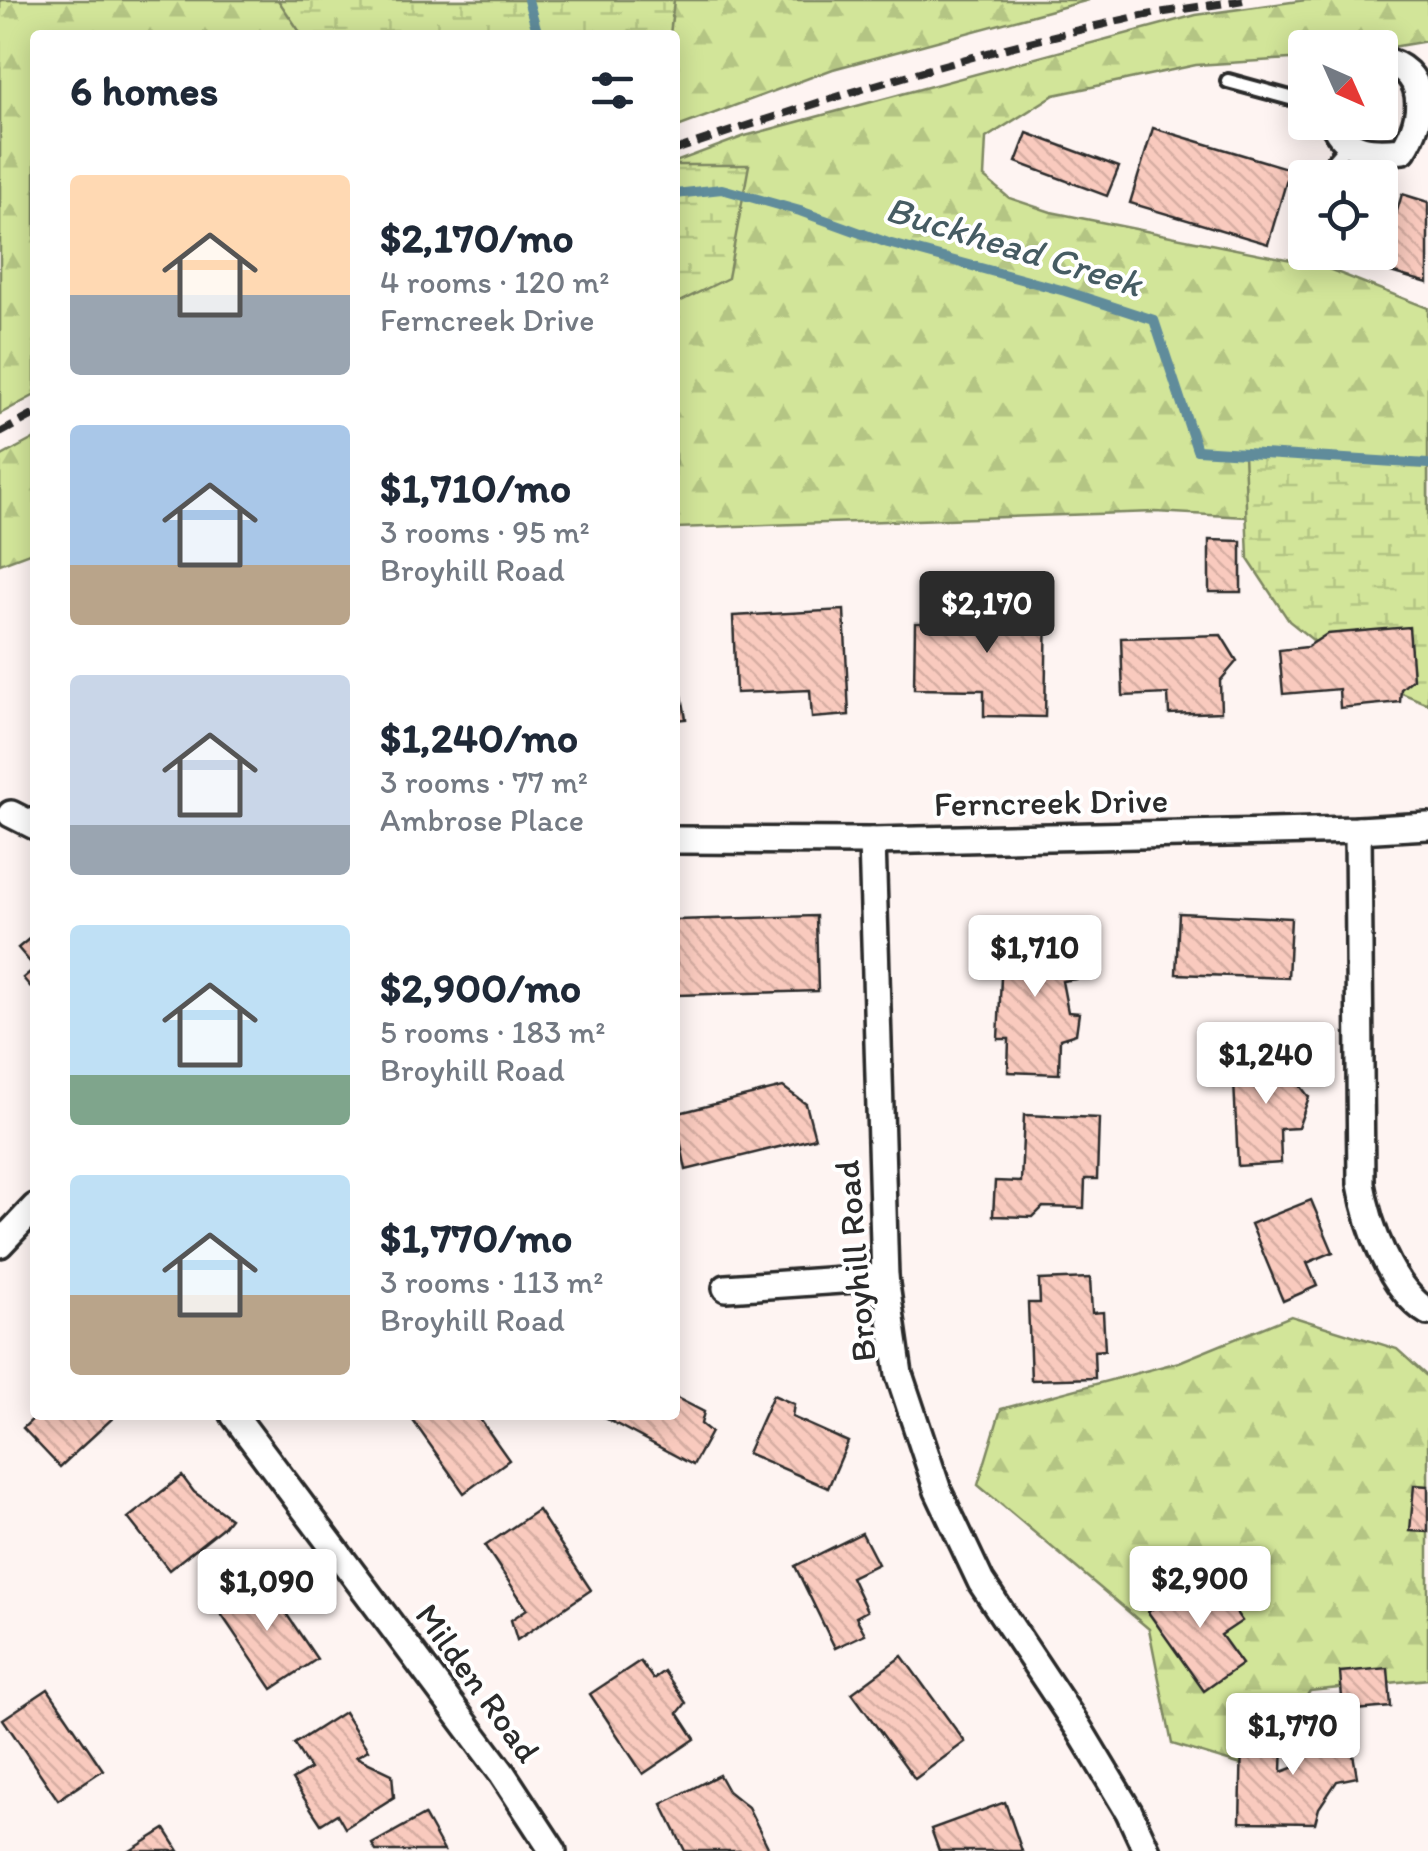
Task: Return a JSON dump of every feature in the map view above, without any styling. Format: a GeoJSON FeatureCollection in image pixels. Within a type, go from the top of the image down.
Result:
{"type":"FeatureCollection","features":[{"type":"Feature","properties":{"kind":"street"},"geometry":{"type":"LineString","coordinates":[[1398,65],[1411,76],[1423,102],[1416,130],[1403,150]]}},
{"type":"Feature","properties":{"kind":"street"},"geometry":{"type":"LineString","coordinates":[[1349,140],[1362,151],[1403,150],[1428,160]]}},
{"type":"Feature","properties":{"kind":"street"},"geometry":{"type":"LineString","coordinates":[[12,814],[30,823]]}},
{"type":"Feature","properties":{"kind":"street","name":"Ferncreek Drive"},"geometry":{"type":"LineString","coordinates":[[680,840],[872,841],[1428,826]]}},
{"type":"Feature","properties":{"kind":"street"},"geometry":{"type":"LineString","coordinates":[[1358,830],[1361,1184],[1374,1238],[1402,1286],[1428,1312]]}},
{"type":"Feature","properties":{"kind":"street","name":"Broyhill Road"},"geometry":{"type":"LineString","coordinates":[[872,841],[884,1277],[899,1374],[938,1491],[981,1582],[1079,1729],[1148,1851]]}},
{"type":"Feature","properties":{"kind":"street"},"geometry":{"type":"LineString","coordinates":[[0,1244],[30,1213]]}},
{"type":"Feature","properties":{"kind":"street"},"geometry":{"type":"LineString","coordinates":[[726,1288],[884,1277]]}},
{"type":"Feature","properties":{"kind":"street","name":"Milden Road"},"geometry":{"type":"LineString","coordinates":[[238,1420],[502,1773],[552,1851]]}},
{"type":"Feature","properties":{"kind":"lane"},"geometry":{"type":"LineString","coordinates":[[1228,81],[1288,97]]}},
{"type":"Feature","properties":{"kind":"green space"},"geometry":{"type":"Polygon","coordinates":[[[0,0],[1089,0],[833,69],[680,126],[680,30],[30,30],[30,398],[0,414],[0,0]]]}},
{"type":"Feature","properties":{"kind":"green space"},"geometry":{"type":"Polygon","coordinates":[[[278,0],[674,0],[671,30],[299,30],[278,0]]]}},
{"type":"Feature","properties":{"kind":"green space"},"geometry":{"type":"Polygon","coordinates":[[[1306,0],[1428,0],[1428,41],[1398,46],[1398,30],[1288,30],[1288,59],[1196,65],[1054,95],[986,138],[984,177],[1009,198],[1051,212],[1288,259],[1288,270],[1331,270],[1428,308],[1428,527],[1155,512],[680,528],[680,160],[745,136],[1196,15],[1306,0]]]}},
{"type":"Feature","properties":{"kind":"green space"},"geometry":{"type":"Polygon","coordinates":[[[680,165],[749,165],[728,278],[680,302],[680,165]]]}},
{"type":"Feature","properties":{"kind":"green space"},"geometry":{"type":"Polygon","coordinates":[[[30,441],[30,553],[0,564],[0,457],[30,441]]]}},
{"type":"Feature","properties":{"kind":"green space"},"geometry":{"type":"Polygon","coordinates":[[[1244,452],[1428,464],[1428,704],[1355,674],[1289,621],[1248,559],[1244,452]]]}},
{"type":"Feature","properties":{"kind":"green space"},"geometry":{"type":"Polygon","coordinates":[[[1291,1316],[1397,1349],[1428,1377],[1428,1679],[1310,1691],[1258,1770],[1172,1744],[1149,1629],[978,1485],[1001,1409],[1179,1362],[1291,1316]]]}},
{"type":"Feature","properties":{"kind":"building"},"geometry":{"type":"Polygon","coordinates":[[[1153,128],[1288,168],[1268,244],[1130,203],[1153,128]]]}},
{"type":"Feature","properties":{"kind":"building"},"geometry":{"type":"Polygon","coordinates":[[[1027,133],[1119,167],[1107,196],[1016,162],[1027,133]]]}},
{"type":"Feature","properties":{"kind":"building"},"geometry":{"type":"Polygon","coordinates":[[[1402,194],[1428,202],[1428,283],[1383,270],[1398,270],[1398,208],[1402,194]]]}},
{"type":"Feature","properties":{"kind":"building"},"geometry":{"type":"Polygon","coordinates":[[[1209,540],[1241,541],[1241,592],[1209,592],[1209,540]]]}},
{"type":"Feature","properties":{"kind":"building"},"geometry":{"type":"Polygon","coordinates":[[[947,604],[1047,605],[1045,717],[984,716],[984,690],[914,689],[915,623],[937,623],[947,604]]]}},
{"type":"Feature","properties":{"kind":"building"},"geometry":{"type":"Polygon","coordinates":[[[844,610],[849,715],[812,718],[810,690],[736,693],[733,616],[844,610]]]}},
{"type":"Feature","properties":{"kind":"building"},"geometry":{"type":"Polygon","coordinates":[[[1409,627],[1413,679],[1401,689],[1400,702],[1340,708],[1339,689],[1283,694],[1279,650],[1307,647],[1327,634],[1409,627]]]}},
{"type":"Feature","properties":{"kind":"building"},"geometry":{"type":"Polygon","coordinates":[[[1221,635],[1237,661],[1220,681],[1221,712],[1169,714],[1168,694],[1123,696],[1121,638],[1221,635]]]}},
{"type":"Feature","properties":{"kind":"building"},"geometry":{"type":"Polygon","coordinates":[[[680,684],[686,719],[680,720],[680,684]]]}},
{"type":"Feature","properties":{"kind":"building"},"geometry":{"type":"Polygon","coordinates":[[[1179,913],[1291,918],[1288,978],[1176,974],[1179,913]]]}},
{"type":"Feature","properties":{"kind":"building"},"geometry":{"type":"Polygon","coordinates":[[[816,916],[818,991],[680,995],[680,920],[816,916]]]}},
{"type":"Feature","properties":{"kind":"building"},"geometry":{"type":"Polygon","coordinates":[[[1013,919],[1053,923],[1050,956],[1079,958],[1077,979],[1062,981],[1068,1012],[1079,1013],[1076,1034],[1060,1039],[1059,1074],[1008,1072],[1009,1039],[998,1039],[1002,957],[1010,954],[1013,919]]]}},
{"type":"Feature","properties":{"kind":"building"},"geometry":{"type":"Polygon","coordinates":[[[30,938],[30,962],[18,948],[30,938]]]}},
{"type":"Feature","properties":{"kind":"building"},"geometry":{"type":"Polygon","coordinates":[[[1294,1056],[1295,1079],[1309,1097],[1298,1128],[1280,1129],[1281,1163],[1238,1166],[1233,1060],[1294,1056]]]}},
{"type":"Feature","properties":{"kind":"building"},"geometry":{"type":"Polygon","coordinates":[[[783,1087],[806,1104],[815,1138],[686,1170],[680,1113],[783,1087]]]}},
{"type":"Feature","properties":{"kind":"building"},"geometry":{"type":"Polygon","coordinates":[[[1024,1115],[1099,1118],[1097,1179],[1085,1179],[1084,1208],[1043,1207],[1033,1217],[993,1216],[995,1181],[1021,1182],[1024,1115]]]}},
{"type":"Feature","properties":{"kind":"building"},"geometry":{"type":"Polygon","coordinates":[[[1311,1200],[1333,1252],[1307,1263],[1317,1286],[1283,1301],[1251,1224],[1311,1200]]]}},
{"type":"Feature","properties":{"kind":"building"},"geometry":{"type":"Polygon","coordinates":[[[1090,1278],[1092,1313],[1103,1312],[1105,1350],[1094,1351],[1095,1378],[1031,1380],[1028,1303],[1040,1303],[1039,1280],[1090,1278]]]}},
{"type":"Feature","properties":{"kind":"building"},"geometry":{"type":"Polygon","coordinates":[[[773,1395],[794,1404],[792,1417],[848,1442],[828,1488],[747,1453],[773,1395]]]}},
{"type":"Feature","properties":{"kind":"building"},"geometry":{"type":"Polygon","coordinates":[[[680,1400],[704,1412],[701,1424],[711,1432],[693,1465],[609,1420],[680,1420],[680,1400]]]}},
{"type":"Feature","properties":{"kind":"building"},"geometry":{"type":"Polygon","coordinates":[[[32,1420],[111,1420],[60,1467],[23,1428],[32,1420]]]}},
{"type":"Feature","properties":{"kind":"building"},"geometry":{"type":"Polygon","coordinates":[[[413,1420],[481,1420],[509,1460],[464,1493],[413,1420]]]}},
{"type":"Feature","properties":{"kind":"building"},"geometry":{"type":"Polygon","coordinates":[[[182,1476],[194,1492],[230,1518],[169,1570],[128,1518],[182,1476]]]}},
{"type":"Feature","properties":{"kind":"building"},"geometry":{"type":"Polygon","coordinates":[[[1414,1485],[1428,1486],[1428,1532],[1410,1531],[1414,1485]]]}},
{"type":"Feature","properties":{"kind":"building"},"geometry":{"type":"Polygon","coordinates":[[[538,1510],[591,1590],[517,1640],[511,1620],[527,1609],[485,1546],[538,1510]]]}},
{"type":"Feature","properties":{"kind":"building"},"geometry":{"type":"Polygon","coordinates":[[[862,1533],[878,1564],[851,1577],[867,1611],[856,1617],[865,1634],[835,1648],[795,1566],[862,1533]]]}},
{"type":"Feature","properties":{"kind":"building"},"geometry":{"type":"Polygon","coordinates":[[[262,1578],[317,1659],[272,1689],[217,1608],[262,1578]]]}},
{"type":"Feature","properties":{"kind":"building"},"geometry":{"type":"Polygon","coordinates":[[[1193,1580],[1199,1588],[1216,1584],[1242,1621],[1221,1635],[1242,1664],[1204,1691],[1148,1612],[1193,1580]]]}},
{"type":"Feature","properties":{"kind":"building"},"geometry":{"type":"Polygon","coordinates":[[[902,1656],[965,1742],[915,1779],[852,1693],[902,1656]]]}},
{"type":"Feature","properties":{"kind":"building"},"geometry":{"type":"Polygon","coordinates":[[[640,1661],[653,1679],[664,1671],[686,1703],[678,1713],[695,1739],[643,1774],[590,1694],[640,1661]]]}},
{"type":"Feature","properties":{"kind":"building"},"geometry":{"type":"Polygon","coordinates":[[[1388,1668],[1391,1707],[1343,1711],[1340,1672],[1388,1668]]]}},
{"type":"Feature","properties":{"kind":"building"},"geometry":{"type":"Polygon","coordinates":[[[48,1689],[103,1770],[58,1800],[3,1719],[48,1689]]]}},
{"type":"Feature","properties":{"kind":"building"},"geometry":{"type":"Polygon","coordinates":[[[344,1712],[368,1750],[356,1757],[392,1774],[394,1797],[345,1828],[337,1814],[321,1824],[292,1780],[310,1769],[294,1744],[344,1712]]]}},
{"type":"Feature","properties":{"kind":"building"},"geometry":{"type":"Polygon","coordinates":[[[1348,1725],[1357,1777],[1337,1781],[1319,1808],[1315,1823],[1240,1822],[1242,1742],[1283,1743],[1282,1772],[1298,1766],[1299,1750],[1317,1747],[1314,1731],[1348,1725]]]}},
{"type":"Feature","properties":{"kind":"building"},"geometry":{"type":"Polygon","coordinates":[[[719,1775],[728,1791],[748,1807],[770,1851],[685,1851],[662,1804],[719,1775]]]}},
{"type":"Feature","properties":{"kind":"building"},"geometry":{"type":"Polygon","coordinates":[[[1005,1802],[1022,1851],[939,1851],[931,1829],[1005,1802]]]}},
{"type":"Feature","properties":{"kind":"building"},"geometry":{"type":"Polygon","coordinates":[[[424,1815],[444,1851],[376,1851],[372,1844],[424,1815]]]}},
{"type":"Feature","properties":{"kind":"building"},"geometry":{"type":"Polygon","coordinates":[[[165,1829],[179,1851],[130,1851],[165,1829]]]}},
{"type":"Feature","properties":{"kind":"waterway","name":"Buckhead Creek"},"geometry":{"type":"LineString","coordinates":[[528,0],[537,30]]}},
{"type":"Feature","properties":{"kind":"waterway","name":"Buckhead Creek"},"geometry":{"type":"LineString","coordinates":[[680,193],[722,189],[800,211],[888,243],[1065,291],[1154,320],[1197,450],[1428,464]]}},
{"type":"Feature","properties":{"kind":"railway"},"geometry":{"type":"LineString","coordinates":[[680,148],[953,62],[1138,17],[1243,0]]}},
{"type":"Feature","properties":{"kind":"railway"},"geometry":{"type":"LineString","coordinates":[[0,433],[30,417]]}}]}
